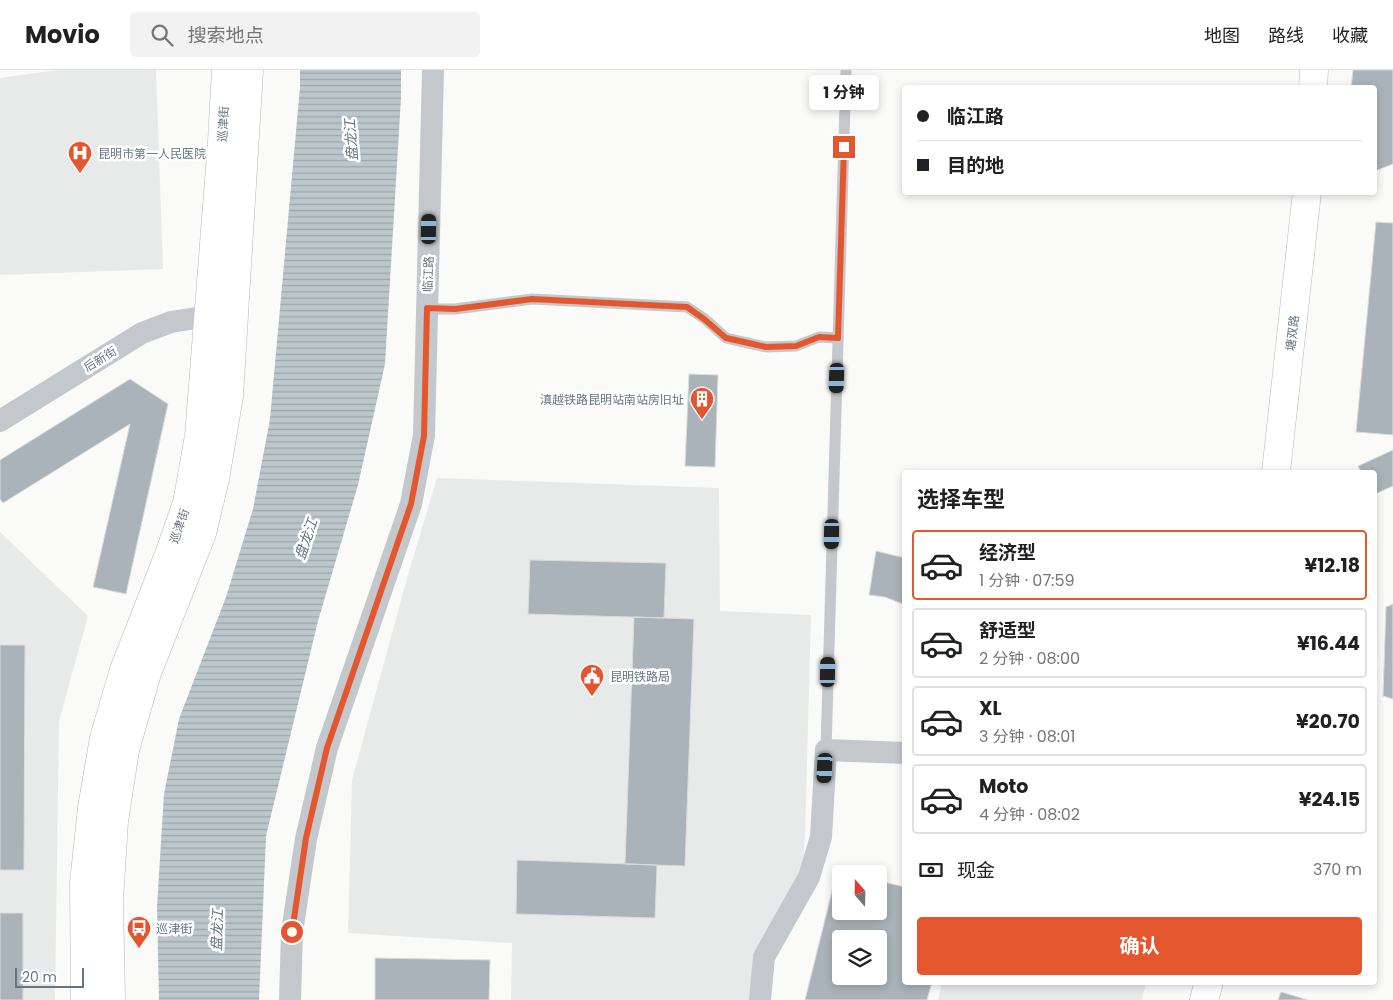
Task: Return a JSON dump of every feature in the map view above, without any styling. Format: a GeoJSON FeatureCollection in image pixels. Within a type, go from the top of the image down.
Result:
{"type":"FeatureCollection","features":[{"type":"Feature","properties":{"kind":"main road","name":"巡津街"},"geometry":{"type":"LineString","coordinates":[[85,1000],[84,883],[92,808],[103,746],[124,670],[187,504],[199,436],[226,70]]}},
{"type":"Feature","properties":{"kind":"main road","name":"巡津街"},"geometry":{"type":"LineString","coordinates":[[111,1000],[109,900],[114,822],[126,750],[147,673],[202,533],[215,479],[229,396],[249,70]]}},
{"type":"Feature","properties":{"kind":"main road"},"geometry":{"type":"LineString","coordinates":[[1313,85],[1314,70]]}},
{"type":"Feature","properties":{"kind":"main road","name":"塘双路"},"geometry":{"type":"LineString","coordinates":[[1276,470],[1307,195]]}},
{"type":"Feature","properties":{"kind":"main road"},"geometry":{"type":"LineString","coordinates":[[1204,1000],[1208,985]]}},
{"type":"Feature","properties":{"kind":"street","name":"临江路"},"geometry":{"type":"LineString","coordinates":[[290,1000],[292,932],[306,838],[327,748],[411,504],[424,436],[434,70]]}},
{"type":"Feature","properties":{"kind":"street","name":"后新街"},"geometry":{"type":"LineString","coordinates":[[0,421],[142,333],[171,322],[209,316]]}},
{"type":"Feature","properties":{"kind":"street"},"geometry":{"type":"LineString","coordinates":[[760,1000],[764,957],[809,877],[821,837],[826,750],[902,753]]}},
{"type":"Feature","properties":{"kind":"lane"},"geometry":{"type":"LineString","coordinates":[[826,750],[846,70]]}},
{"type":"Feature","properties":{"kind":"lane"},"geometry":{"type":"LineString","coordinates":[[427,308],[455,309],[532,299],[687,307],[726,338],[766,347],[796,346],[819,337],[838,338]]}},
{"type":"Feature","properties":{"kind":"shaded area","name":"昆明市第一人民医院"},"geometry":{"type":"Polygon","coordinates":[[[57,70],[156,70],[163,269],[0,275],[0,78],[57,70]]]}},
{"type":"Feature","properties":{"kind":"shaded area","name":"昆明铁路局"},"geometry":{"type":"Polygon","coordinates":[[[437,478],[719,488],[720,611],[811,615],[805,837],[802,870],[752,1000],[511,1000],[512,943],[348,933],[352,780],[408,575],[437,478]]]}},
{"type":"Feature","properties":{"kind":"shaded area"},"geometry":{"type":"Polygon","coordinates":[[[0,532],[88,616],[59,721],[55,1000],[0,1000],[0,532]]]}},
{"type":"Feature","properties":{"kind":"shaded area"},"geometry":{"type":"Polygon","coordinates":[[[941,985],[1146,985],[1142,1000],[938,1000],[941,985]]]}},
{"type":"Feature","properties":{"kind":"water","name":"盘龙江"},"geometry":{"type":"Polygon","coordinates":[[[300,70],[401,70],[401,98],[385,364],[358,485],[318,621],[266,836],[259,1000],[159,1000],[157,907],[164,794],[179,719],[226,597],[253,509],[270,419],[300,70]]]}},
{"type":"Feature","properties":{"kind":"building"},"geometry":{"type":"Polygon","coordinates":[[[1353,70],[1393,70],[1393,164],[1377,170],[1377,85],[1351,85],[1353,70]]]}},
{"type":"Feature","properties":{"kind":"building"},"geometry":{"type":"Polygon","coordinates":[[[1376,222],[1393,223],[1393,435],[1356,432],[1376,222]]]}},
{"type":"Feature","properties":{"kind":"building","name":"滇越铁路昆明站南站房旧址"},"geometry":{"type":"Polygon","coordinates":[[[689,374],[718,375],[715,467],[685,466],[689,374]]]}},
{"type":"Feature","properties":{"kind":"building"},"geometry":{"type":"Polygon","coordinates":[[[130,379],[168,404],[126,594],[93,587],[130,424],[3,503],[0,499],[0,460],[130,379]]]}},
{"type":"Feature","properties":{"kind":"building"},"geometry":{"type":"Polygon","coordinates":[[[1393,450],[1393,486],[1377,493],[1377,470],[1360,470],[1358,466],[1393,450]]]}},
{"type":"Feature","properties":{"kind":"building"},"geometry":{"type":"Polygon","coordinates":[[[876,551],[902,557],[902,604],[885,597],[869,595],[876,551]]]}},
{"type":"Feature","properties":{"kind":"building"},"geometry":{"type":"Polygon","coordinates":[[[530,560],[666,563],[664,618],[528,614],[530,560]]]}},
{"type":"Feature","properties":{"kind":"building"},"geometry":{"type":"Polygon","coordinates":[[[1393,604],[1393,699],[1383,696],[1386,607],[1393,604]]]}},
{"type":"Feature","properties":{"kind":"building"},"geometry":{"type":"Polygon","coordinates":[[[634,617],[694,619],[685,866],[625,864],[634,617]]]}},
{"type":"Feature","properties":{"kind":"building"},"geometry":{"type":"Polygon","coordinates":[[[0,645],[25,645],[24,870],[0,870],[0,645]]]}},
{"type":"Feature","properties":{"kind":"building"},"geometry":{"type":"Polygon","coordinates":[[[517,860],[657,865],[655,918],[516,914],[517,860]]]}},
{"type":"Feature","properties":{"kind":"building"},"geometry":{"type":"Polygon","coordinates":[[[888,883],[902,886],[902,985],[931,985],[927,1000],[805,1000],[832,891],[832,920],[888,920],[888,883]]]}},
{"type":"Feature","properties":{"kind":"building"},"geometry":{"type":"Polygon","coordinates":[[[0,913],[23,913],[23,1000],[0,1000],[0,913]]]}},
{"type":"Feature","properties":{"kind":"building"},"geometry":{"type":"Polygon","coordinates":[[[375,958],[490,960],[489,1000],[375,1000],[375,958]]]}},
{"type":"Feature","properties":{"kind":"building"},"geometry":{"type":"Polygon","coordinates":[[[1281,992],[1308,1000],[1278,1000],[1281,992]]]}},
{"type":"Feature","properties":{"kind":"place","name":"昆明市第一人民医院"},"geometry":{"type":"Point","coordinates":[80,174]}},
{"type":"Feature","properties":{"kind":"place","name":"滇越铁路昆明站南站房旧址"},"geometry":{"type":"Point","coordinates":[702,420]}},
{"type":"Feature","properties":{"kind":"place","name":"昆明铁路局"},"geometry":{"type":"Point","coordinates":[592,697]}},
{"type":"Feature","properties":{"kind":"place","name":"巡津街"},"geometry":{"type":"Point","coordinates":[139,949]}},
{"type":"Feature","properties":{"kind":"route"},"geometry":{"type":"LineString","coordinates":[[292,932],[306,838],[327,748],[411,504],[424,436],[427,308],[455,309],[532,299],[687,307],[726,338],[766,347],[796,346],[819,337],[838,338],[844,147]]}}]}
